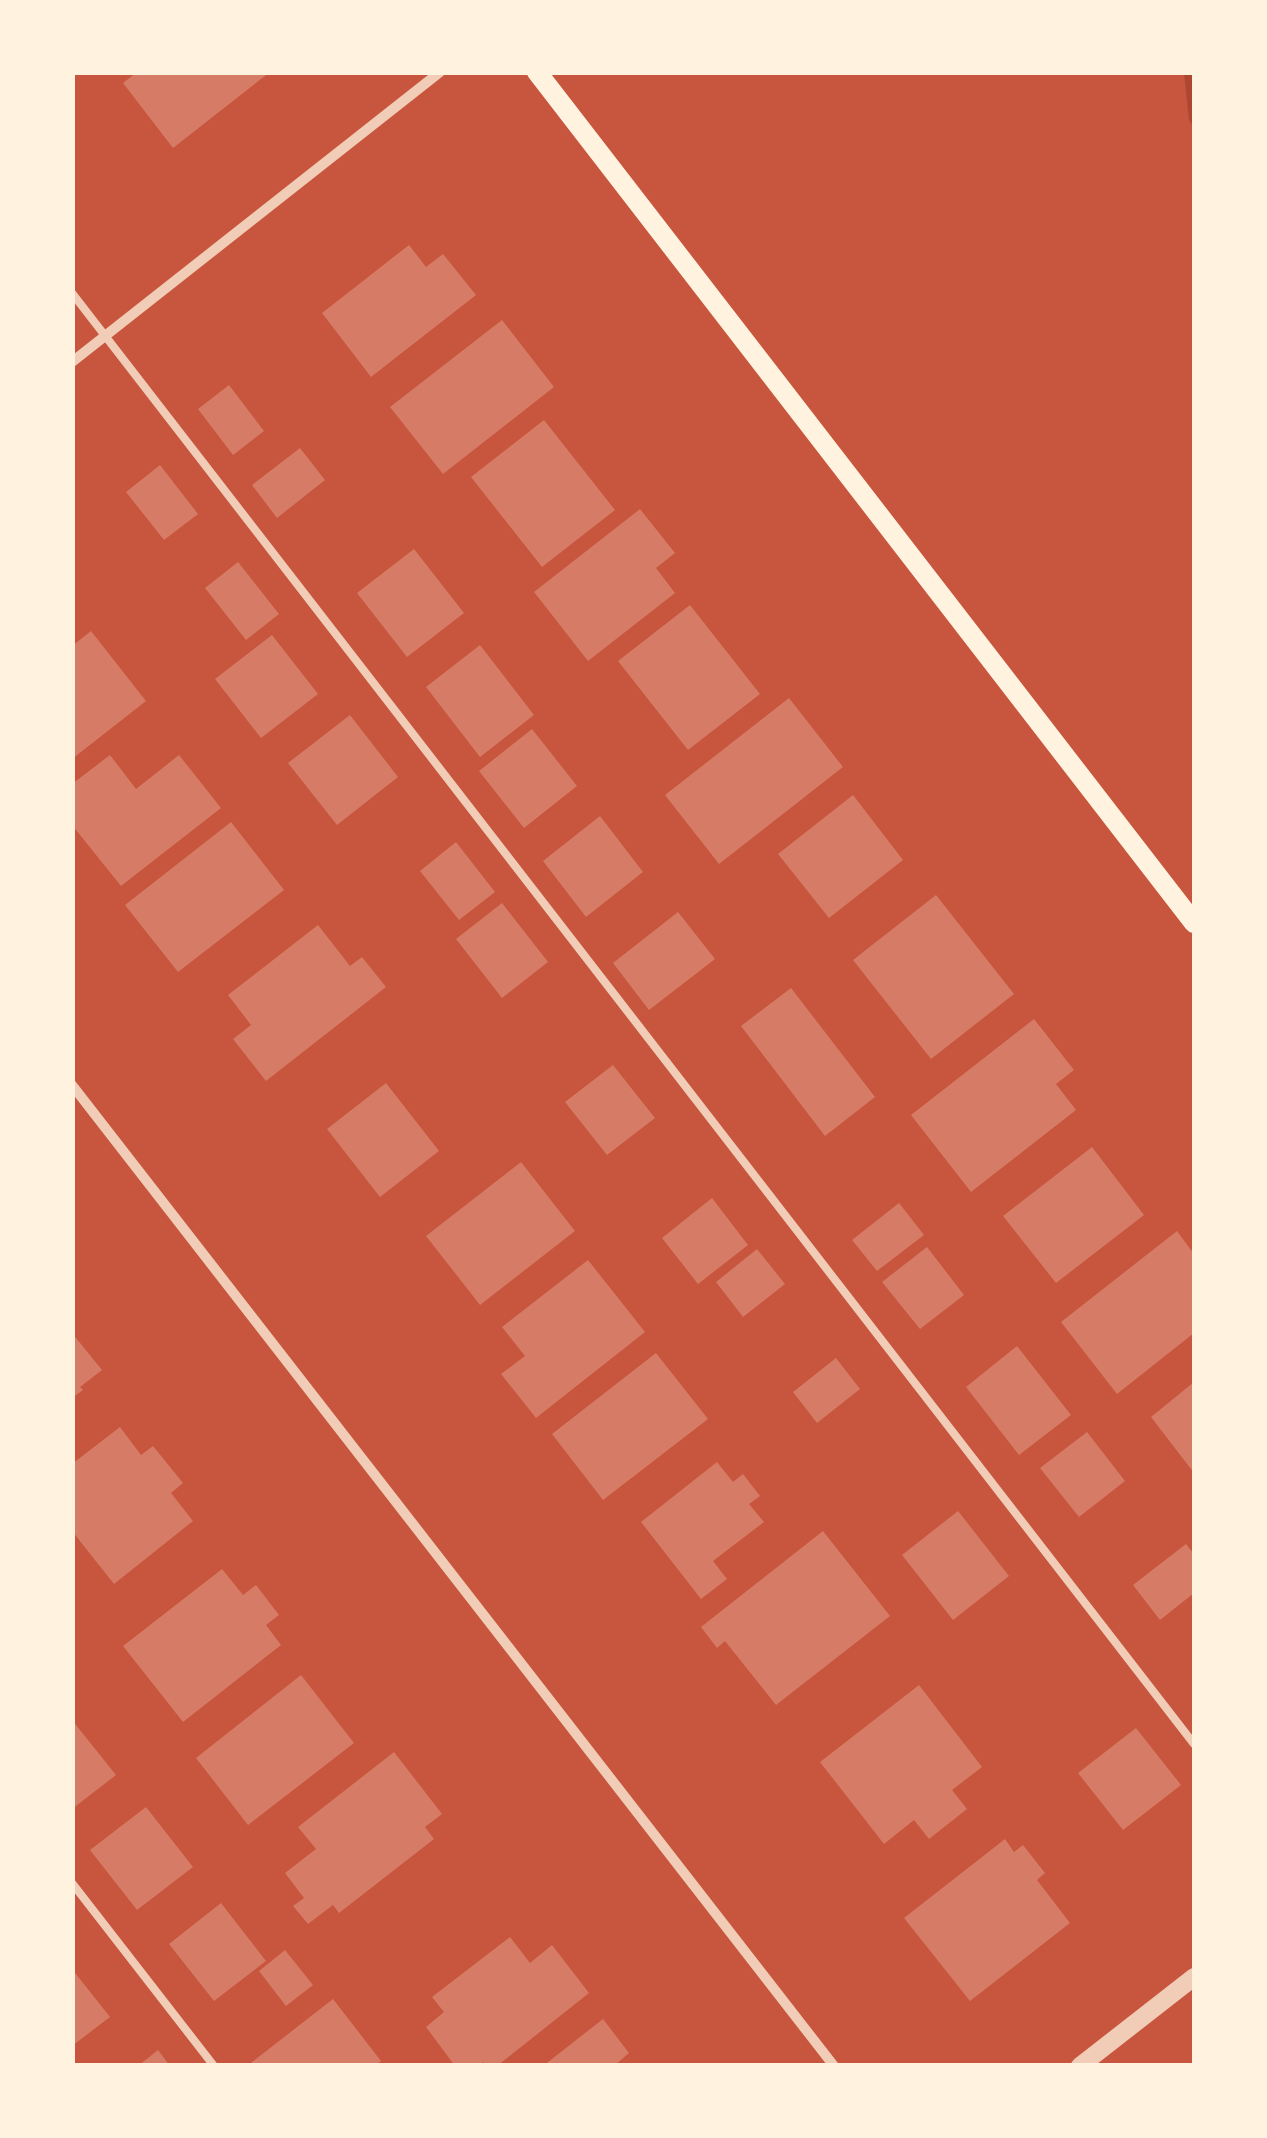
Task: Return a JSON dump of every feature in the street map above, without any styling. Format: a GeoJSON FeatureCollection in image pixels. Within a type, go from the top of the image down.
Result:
{"type":"FeatureCollection","features":[{"type":"Feature","properties":{"kind":"main road"},"geometry":{"type":"LineString","coordinates":[[538,72],[1194,923]]}},
{"type":"Feature","properties":{"kind":"street"},"geometry":{"type":"LineString","coordinates":[[72,362],[440,72]]}},
{"type":"Feature","properties":{"kind":"street"},"geometry":{"type":"LineString","coordinates":[[72,1085],[834,2066]]}},
{"type":"Feature","properties":{"kind":"street"},"geometry":{"type":"LineString","coordinates":[[1080,2066],[1194,1977]]}},
{"type":"Feature","properties":{"kind":"lane"},"geometry":{"type":"LineString","coordinates":[[72,293],[1194,1744]]}},
{"type":"Feature","properties":{"kind":"lane"},"geometry":{"type":"LineString","coordinates":[[72,1883],[214,2066]]}},
{"type":"Feature","properties":{"kind":"shaded area"},"geometry":{"type":"Polygon","coordinates":[[[1184,73],[1194,73],[1194,128],[1189,120],[1184,73]]]}},
{"type":"Feature","properties":{"kind":"building"},"geometry":{"type":"Polygon","coordinates":[[[137,72],[270,72],[173,148],[123,83],[137,72]]]}},
{"type":"Feature","properties":{"kind":"building"},"geometry":{"type":"Polygon","coordinates":[[[409,245],[426,267],[443,254],[476,295],[371,377],[322,313],[409,245]]]}},
{"type":"Feature","properties":{"kind":"building"},"geometry":{"type":"Polygon","coordinates":[[[502,320],[554,387],[443,474],[390,407],[502,320]]]}},
{"type":"Feature","properties":{"kind":"building"},"geometry":{"type":"Polygon","coordinates":[[[229,385],[264,431],[233,455],[198,409],[229,385]]]}},
{"type":"Feature","properties":{"kind":"building"},"geometry":{"type":"Polygon","coordinates":[[[544,420],[615,510],[542,567],[471,477],[544,420]]]}},
{"type":"Feature","properties":{"kind":"building"},"geometry":{"type":"Polygon","coordinates":[[[300,448],[325,480],[277,518],[252,485],[300,448]]]}},
{"type":"Feature","properties":{"kind":"building"},"geometry":{"type":"Polygon","coordinates":[[[160,465],[198,514],[164,540],[126,492],[160,465]]]}},
{"type":"Feature","properties":{"kind":"building"},"geometry":{"type":"Polygon","coordinates":[[[640,509],[675,553],[656,568],[675,593],[588,661],[534,592],[640,509]]]}},
{"type":"Feature","properties":{"kind":"building"},"geometry":{"type":"Polygon","coordinates":[[[414,549],[464,613],[407,657],[357,593],[414,549]]]}},
{"type":"Feature","properties":{"kind":"building"},"geometry":{"type":"Polygon","coordinates":[[[238,562],[279,614],[246,640],[205,588],[238,562]]]}},
{"type":"Feature","properties":{"kind":"building"},"geometry":{"type":"Polygon","coordinates":[[[690,605],[760,694],[688,750],[618,661],[690,605]]]}},
{"type":"Feature","properties":{"kind":"building"},"geometry":{"type":"Polygon","coordinates":[[[91,631],[146,701],[72,759],[72,646],[91,631]]]}},
{"type":"Feature","properties":{"kind":"building"},"geometry":{"type":"Polygon","coordinates":[[[272,635],[318,694],[261,738],[215,679],[272,635]]]}},
{"type":"Feature","properties":{"kind":"building"},"geometry":{"type":"Polygon","coordinates":[[[480,645],[534,715],[480,757],[426,687],[480,645]]]}},
{"type":"Feature","properties":{"kind":"building"},"geometry":{"type":"Polygon","coordinates":[[[789,698],[843,767],[719,864],[665,795],[789,698]]]}},
{"type":"Feature","properties":{"kind":"building"},"geometry":{"type":"Polygon","coordinates":[[[350,715],[398,777],[337,825],[288,763],[350,715]]]}},
{"type":"Feature","properties":{"kind":"building"},"geometry":{"type":"Polygon","coordinates":[[[532,729],[577,786],[524,828],[479,771],[532,729]]]}},
{"type":"Feature","properties":{"kind":"building"},"geometry":{"type":"Polygon","coordinates":[[[110,755],[136,789],[179,755],[221,808],[121,886],[72,825],[72,784],[110,755]]]}},
{"type":"Feature","properties":{"kind":"building"},"geometry":{"type":"Polygon","coordinates":[[[853,795],[903,860],[829,918],[778,854],[853,795]]]}},
{"type":"Feature","properties":{"kind":"building"},"geometry":{"type":"Polygon","coordinates":[[[600,816],[643,872],[586,917],[543,861],[600,816]]]}},
{"type":"Feature","properties":{"kind":"building"},"geometry":{"type":"Polygon","coordinates":[[[231,822],[284,890],[178,972],[125,905],[231,822]]]}},
{"type":"Feature","properties":{"kind":"building"},"geometry":{"type":"Polygon","coordinates":[[[456,842],[495,892],[459,920],[420,871],[456,842]]]}},
{"type":"Feature","properties":{"kind":"building"},"geometry":{"type":"Polygon","coordinates":[[[936,895],[1014,994],[931,1059],[853,960],[936,895]]]}},
{"type":"Feature","properties":{"kind":"building"},"geometry":{"type":"Polygon","coordinates":[[[502,903],[548,962],[502,998],[456,939],[502,903]]]}},
{"type":"Feature","properties":{"kind":"building"},"geometry":{"type":"Polygon","coordinates":[[[678,912],[715,959],[649,1010],[613,963],[678,912]]]}},
{"type":"Feature","properties":{"kind":"building"},"geometry":{"type":"Polygon","coordinates":[[[318,925],[350,966],[362,957],[386,987],[266,1081],[233,1039],[251,1025],[228,995],[318,925]]]}},
{"type":"Feature","properties":{"kind":"building"},"geometry":{"type":"Polygon","coordinates":[[[791,988],[875,1097],[825,1136],[741,1026],[791,988]]]}},
{"type":"Feature","properties":{"kind":"building"},"geometry":{"type":"Polygon","coordinates":[[[1034,1019],[1074,1070],[1056,1084],[1076,1110],[971,1192],[911,1115],[1034,1019]]]}},
{"type":"Feature","properties":{"kind":"building"},"geometry":{"type":"Polygon","coordinates":[[[613,1065],[655,1118],[607,1155],[565,1102],[613,1065]]]}},
{"type":"Feature","properties":{"kind":"building"},"geometry":{"type":"Polygon","coordinates":[[[386,1083],[439,1151],[380,1197],[327,1129],[386,1083]]]}},
{"type":"Feature","properties":{"kind":"building"},"geometry":{"type":"Polygon","coordinates":[[[1092,1147],[1144,1215],[1056,1283],[1003,1216],[1092,1147]]]}},
{"type":"Feature","properties":{"kind":"building"},"geometry":{"type":"Polygon","coordinates":[[[521,1162],[575,1231],[480,1305],[426,1236],[521,1162]]]}},
{"type":"Feature","properties":{"kind":"building"},"geometry":{"type":"Polygon","coordinates":[[[712,1198],[748,1245],[698,1284],[662,1238],[712,1198]]]}},
{"type":"Feature","properties":{"kind":"building"},"geometry":{"type":"Polygon","coordinates":[[[899,1203],[924,1235],[877,1271],[852,1240],[899,1203]]]}},
{"type":"Feature","properties":{"kind":"building"},"geometry":{"type":"Polygon","coordinates":[[[1177,1231],[1194,1254],[1194,1333],[1117,1394],[1061,1322],[1177,1231]]]}},
{"type":"Feature","properties":{"kind":"building"},"geometry":{"type":"Polygon","coordinates":[[[927,1247],[964,1295],[920,1329],[882,1282],[927,1247]]]}},
{"type":"Feature","properties":{"kind":"building"},"geometry":{"type":"Polygon","coordinates":[[[757,1249],[785,1284],[743,1317],[716,1282],[757,1249]]]}},
{"type":"Feature","properties":{"kind":"building"},"geometry":{"type":"Polygon","coordinates":[[[588,1260],[645,1332],[536,1418],[501,1374],[525,1356],[502,1327],[588,1260]]]}},
{"type":"Feature","properties":{"kind":"building"},"geometry":{"type":"Polygon","coordinates":[[[72,1333],[102,1370],[72,1398],[72,1333]]]}},
{"type":"Feature","properties":{"kind":"building"},"geometry":{"type":"Polygon","coordinates":[[[1017,1346],[1071,1415],[1019,1455],[966,1387],[1017,1346]]]}},
{"type":"Feature","properties":{"kind":"building"},"geometry":{"type":"Polygon","coordinates":[[[656,1353],[708,1419],[603,1500],[552,1434],[656,1353]]]}},
{"type":"Feature","properties":{"kind":"building"},"geometry":{"type":"Polygon","coordinates":[[[836,1358],[860,1389],[817,1423],[793,1392],[836,1358]]]}},
{"type":"Feature","properties":{"kind":"building"},"geometry":{"type":"Polygon","coordinates":[[[1194,1382],[1194,1473],[1151,1417],[1194,1382]]]}},
{"type":"Feature","properties":{"kind":"building"},"geometry":{"type":"Polygon","coordinates":[[[120,1427],[141,1455],[153,1446],[183,1483],[171,1493],[193,1521],[114,1584],[72,1531],[72,1464],[120,1427]]]}},
{"type":"Feature","properties":{"kind":"building"},"geometry":{"type":"Polygon","coordinates":[[[1087,1432],[1125,1481],[1079,1517],[1040,1468],[1087,1432]]]}},
{"type":"Feature","properties":{"kind":"building"},"geometry":{"type":"Polygon","coordinates":[[[717,1462],[733,1482],[743,1474],[760,1496],[749,1504],[764,1522],[713,1561],[727,1579],[701,1599],[641,1522],[717,1462]]]}},
{"type":"Feature","properties":{"kind":"building"},"geometry":{"type":"Polygon","coordinates":[[[958,1511],[1009,1576],[953,1620],[902,1555],[958,1511]]]}},
{"type":"Feature","properties":{"kind":"building"},"geometry":{"type":"Polygon","coordinates":[[[823,1531],[890,1616],[776,1705],[725,1641],[717,1648],[701,1627],[823,1531]]]}},
{"type":"Feature","properties":{"kind":"building"},"geometry":{"type":"Polygon","coordinates":[[[1186,1544],[1194,1554],[1194,1593],[1160,1620],[1133,1585],[1186,1544]]]}},
{"type":"Feature","properties":{"kind":"building"},"geometry":{"type":"Polygon","coordinates":[[[222,1569],[243,1595],[256,1585],[279,1615],[266,1625],[281,1645],[183,1722],[123,1646],[222,1569]]]}},
{"type":"Feature","properties":{"kind":"building"},"geometry":{"type":"Polygon","coordinates":[[[301,1675],[354,1743],[248,1825],[196,1758],[301,1675]]]}},
{"type":"Feature","properties":{"kind":"building"},"geometry":{"type":"Polygon","coordinates":[[[919,1685],[982,1767],[952,1790],[967,1809],[929,1839],[914,1820],[884,1844],[820,1762],[919,1685]]]}},
{"type":"Feature","properties":{"kind":"building"},"geometry":{"type":"Polygon","coordinates":[[[72,1720],[116,1775],[72,1809],[72,1720]]]}},
{"type":"Feature","properties":{"kind":"building"},"geometry":{"type":"Polygon","coordinates":[[[1136,1728],[1181,1785],[1123,1830],[1078,1773],[1136,1728]]]}},
{"type":"Feature","properties":{"kind":"building"},"geometry":{"type":"Polygon","coordinates":[[[394,1752],[442,1814],[425,1827],[434,1839],[339,1913],[333,1905],[308,1924],[293,1906],[304,1898],[285,1873],[316,1849],[298,1827],[394,1752]]]}},
{"type":"Feature","properties":{"kind":"building"},"geometry":{"type":"Polygon","coordinates":[[[146,1807],[193,1867],[137,1910],[90,1850],[146,1807]]]}},
{"type":"Feature","properties":{"kind":"building"},"geometry":{"type":"Polygon","coordinates":[[[1005,1839],[1014,1852],[1023,1845],[1045,1873],[1037,1880],[1070,1923],[970,2001],[904,1918],[1005,1839]]]}},
{"type":"Feature","properties":{"kind":"building"},"geometry":{"type":"Polygon","coordinates":[[[221,1903],[266,1961],[214,2001],[169,1944],[221,1903]]]}},
{"type":"Feature","properties":{"kind":"building"},"geometry":{"type":"Polygon","coordinates":[[[510,1937],[530,1963],[552,1945],[589,1993],[497,2066],[486,2066],[483,2062],[479,2066],[455,2066],[426,2027],[444,2012],[432,1997],[510,1937]]]}},
{"type":"Feature","properties":{"kind":"building"},"geometry":{"type":"Polygon","coordinates":[[[285,1950],[313,1985],[286,2006],[259,1971],[285,1950]]]}},
{"type":"Feature","properties":{"kind":"building"},"geometry":{"type":"Polygon","coordinates":[[[72,1969],[110,2017],[72,2046],[72,1969]]]}},
{"type":"Feature","properties":{"kind":"building"},"geometry":{"type":"Polygon","coordinates":[[[333,1999],[381,2061],[375,2066],[247,2066],[333,1999]]]}},
{"type":"Feature","properties":{"kind":"building"},"geometry":{"type":"Polygon","coordinates":[[[603,2019],[629,2053],[614,2066],[543,2066],[603,2019]]]}},
{"type":"Feature","properties":{"kind":"building"},"geometry":{"type":"Polygon","coordinates":[[[158,2050],[170,2066],[138,2066],[158,2050]]]}}]}
